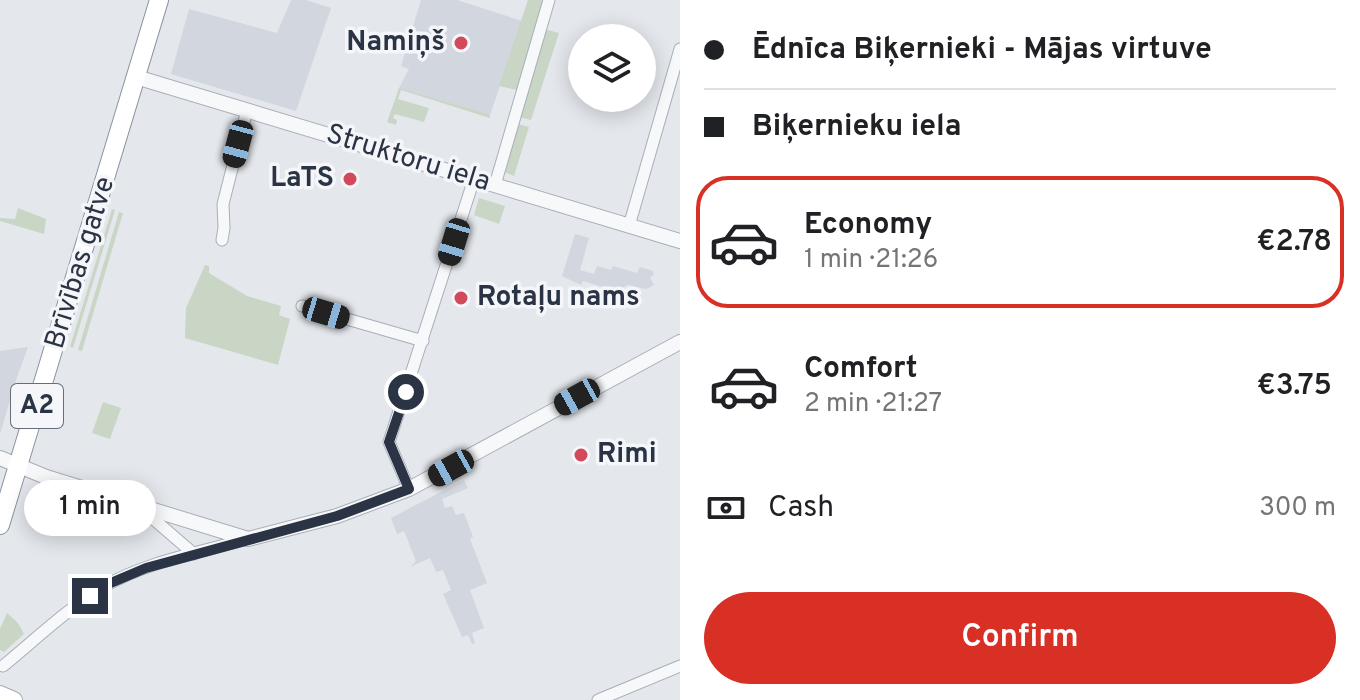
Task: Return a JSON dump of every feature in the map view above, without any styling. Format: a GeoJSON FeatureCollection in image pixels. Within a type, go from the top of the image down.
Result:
{"type":"FeatureCollection","features":[{"type":"Feature","properties":{"kind":"highway","name":"Brīvības gatve"},"geometry":{"type":"LineString","coordinates":[[0,525],[9,462],[159,0]]}},
{"type":"Feature","properties":{"kind":"main road"},"geometry":{"type":"LineString","coordinates":[[0,694],[14,700]]}},
{"type":"Feature","properties":{"kind":"street"},"geometry":{"type":"LineString","coordinates":[[495,185],[549,0]]}},
{"type":"Feature","properties":{"kind":"street"},"geometry":{"type":"LineString","coordinates":[[629,226],[680,49]]}},
{"type":"Feature","properties":{"kind":"street","name":"Struktoru iela"},"geometry":{"type":"LineString","coordinates":[[136,77],[680,241]]}},
{"type":"Feature","properties":{"kind":"street"},"geometry":{"type":"LineString","coordinates":[[222,240],[223,204],[247,110]]}},
{"type":"Feature","properties":{"kind":"street"},"geometry":{"type":"LineString","coordinates":[[409,489],[389,442],[474,179]]}},
{"type":"Feature","properties":{"kind":"street"},"geometry":{"type":"LineString","coordinates":[[302,306],[423,341]]}},
{"type":"Feature","properties":{"kind":"street"},"geometry":{"type":"LineString","coordinates":[[3,666],[73,607],[106,585],[146,568],[337,516],[409,489],[680,342]]}},
{"type":"Feature","properties":{"kind":"street"},"geometry":{"type":"LineString","coordinates":[[9,462],[46,477],[248,539]]}},
{"type":"Feature","properties":{"kind":"street"},"geometry":{"type":"LineString","coordinates":[[127,502],[158,521],[194,554]]}},
{"type":"Feature","properties":{"kind":"street"},"geometry":{"type":"LineString","coordinates":[[598,700],[680,666]]}},
{"type":"Feature","properties":{"kind":"shaded area"},"geometry":{"type":"Polygon","coordinates":[[[291,0],[306,0],[331,8],[296,111],[171,74],[189,9],[277,33],[291,0]]]}},
{"type":"Feature","properties":{"kind":"shaded area","name":"Namiņš"},"geometry":{"type":"Polygon","coordinates":[[[421,0],[457,0],[522,21],[490,115],[399,88],[409,69],[401,66],[421,0]]]}},
{"type":"Feature","properties":{"kind":"shaded area"},"geometry":{"type":"Polygon","coordinates":[[[575,234],[589,238],[580,270],[594,274],[597,266],[611,270],[613,266],[637,273],[640,267],[653,271],[650,278],[654,285],[646,289],[628,285],[616,291],[583,281],[581,285],[562,276],[575,234]]]}},
{"type":"Feature","properties":{"kind":"shaded area"},"geometry":{"type":"Polygon","coordinates":[[[28,347],[17,377],[0,434],[0,351],[28,347]]]}},
{"type":"Feature","properties":{"kind":"shaded area"},"geometry":{"type":"Polygon","coordinates":[[[464,480],[468,488],[442,499],[445,508],[452,506],[456,515],[464,513],[473,537],[470,539],[487,583],[470,590],[484,628],[472,633],[475,643],[472,644],[468,635],[462,637],[443,594],[451,590],[443,570],[436,572],[430,558],[410,567],[416,561],[404,531],[397,534],[391,518],[464,480]]]}},
{"type":"Feature","properties":{"kind":"green space"},"geometry":{"type":"Polygon","coordinates":[[[528,0],[543,0],[517,90],[499,86],[528,0]]]}},
{"type":"Feature","properties":{"kind":"green space"},"geometry":{"type":"Polygon","coordinates":[[[543,32],[559,33],[531,120],[519,117],[543,32]]]}},
{"type":"Feature","properties":{"kind":"green space"},"geometry":{"type":"Polygon","coordinates":[[[399,88],[484,113],[490,118],[401,90],[398,99],[429,108],[424,122],[395,114],[396,125],[387,122],[399,88]]]}},
{"type":"Feature","properties":{"kind":"green space"},"geometry":{"type":"Polygon","coordinates":[[[518,124],[529,127],[514,176],[504,172],[518,124]]]}},
{"type":"Feature","properties":{"kind":"green space"},"geometry":{"type":"Polygon","coordinates":[[[479,198],[505,206],[499,224],[474,215],[479,198]]]}},
{"type":"Feature","properties":{"kind":"green space"},"geometry":{"type":"Polygon","coordinates":[[[18,208],[46,219],[44,234],[0,221],[0,218],[15,219],[18,208]]]}},
{"type":"Feature","properties":{"kind":"green space"},"geometry":{"type":"Polygon","coordinates":[[[112,209],[115,210],[73,348],[70,347],[112,209]]]}},
{"type":"Feature","properties":{"kind":"green space"},"geometry":{"type":"Polygon","coordinates":[[[119,212],[123,213],[82,351],[78,350],[119,212]]]}},
{"type":"Feature","properties":{"kind":"green space"},"geometry":{"type":"Polygon","coordinates":[[[205,265],[209,266],[209,273],[247,296],[281,306],[279,315],[290,319],[278,365],[185,338],[186,308],[205,265]]]}},
{"type":"Feature","properties":{"kind":"green space"},"geometry":{"type":"Polygon","coordinates":[[[103,402],[121,408],[110,439],[92,433],[103,402]]]}},
{"type":"Feature","properties":{"kind":"green space"},"geometry":{"type":"Polygon","coordinates":[[[7,613],[24,634],[4,652],[0,650],[0,629],[7,613]]]}},
{"type":"Feature","properties":{"kind":"place","name":"Namiņš"},"geometry":{"type":"Point","coordinates":[461,43]}},
{"type":"Feature","properties":{"kind":"place","name":"LaTS"},"geometry":{"type":"Point","coordinates":[350,179]}},
{"type":"Feature","properties":{"kind":"place","name":"Rotaļu nams"},"geometry":{"type":"Point","coordinates":[461,298]}},
{"type":"Feature","properties":{"kind":"place","name":"Rimi"},"geometry":{"type":"Point","coordinates":[581,455]}},
{"type":"Feature","properties":{"kind":"route"},"geometry":{"type":"LineString","coordinates":[[90,596],[106,585],[146,568],[337,516],[409,489],[389,442],[406,392]]}}]}
